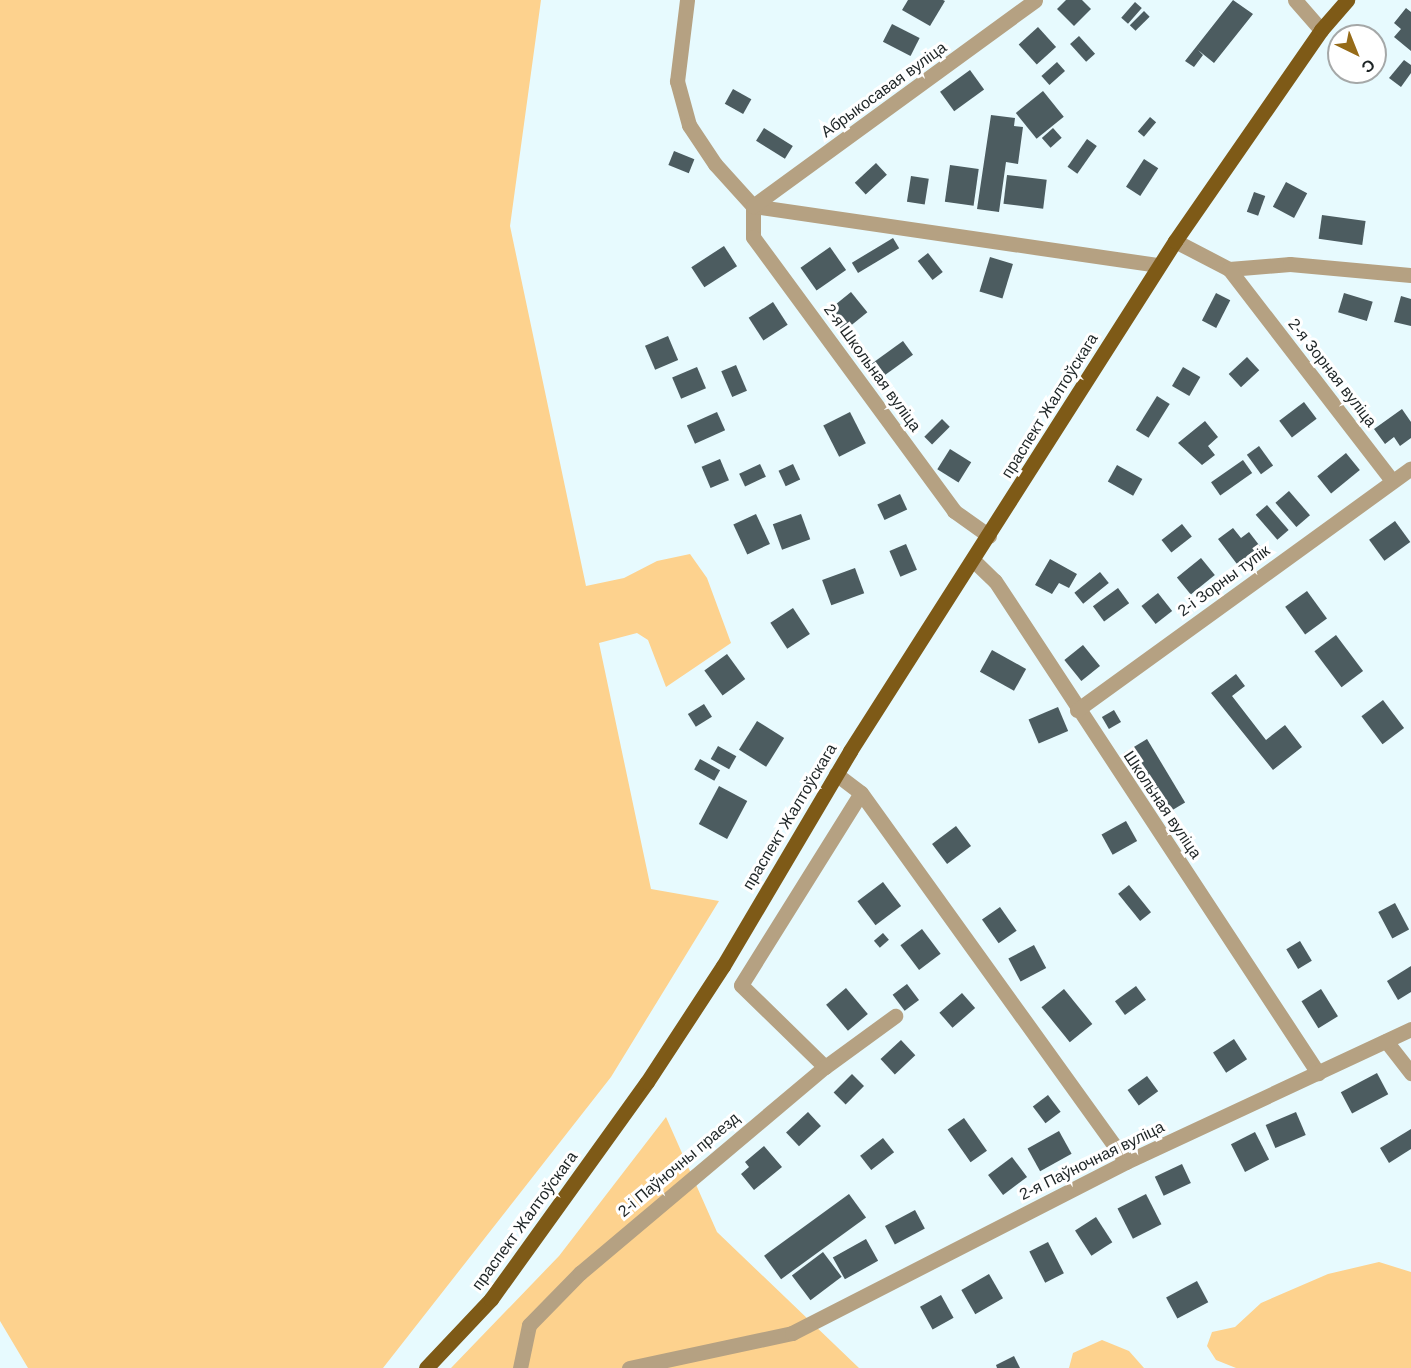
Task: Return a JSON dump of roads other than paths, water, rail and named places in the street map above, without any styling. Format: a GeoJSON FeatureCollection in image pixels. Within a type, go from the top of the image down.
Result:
{"type":"FeatureCollection","features":[{"type":"Feature","properties":{"kind":"main road","name":"праспект Жалтоўскага"},"geometry":{"type":"LineString","coordinates":[[426,1368],[491,1299],[647,1082],[723,966],[836,774],[1174,241],[1321,30],[1347,0]]}},
{"type":"Feature","properties":{"kind":"street"},"geometry":{"type":"LineString","coordinates":[[687,0],[677,81],[689,125],[715,164],[753,206],[1159,265]]}},
{"type":"Feature","properties":{"kind":"street","name":"Абрыкосавая вуліца"},"geometry":{"type":"LineString","coordinates":[[753,206],[1035,0]]}},
{"type":"Feature","properties":{"kind":"street"},"geometry":{"type":"LineString","coordinates":[[1295,0],[1321,30]]}},
{"type":"Feature","properties":{"kind":"street","name":"2-я Школьная вуліца"},"geometry":{"type":"LineString","coordinates":[[753,206],[753,237],[954,511],[989,536]]}},
{"type":"Feature","properties":{"kind":"street","name":"2-я Зорная вуліца"},"geometry":{"type":"LineString","coordinates":[[1174,241],[1229,270],[1392,481]]}},
{"type":"Feature","properties":{"kind":"street"},"geometry":{"type":"LineString","coordinates":[[1229,270],[1290,264],[1411,275]]}},
{"type":"Feature","properties":{"kind":"street"},"geometry":{"type":"LineString","coordinates":[[1392,481],[1411,468]]}},
{"type":"Feature","properties":{"kind":"street","name":"2-і Зорны тупік"},"geometry":{"type":"LineString","coordinates":[[1077,710],[1392,481]]}},
{"type":"Feature","properties":{"kind":"street","name":"Школьная вуліца"},"geometry":{"type":"LineString","coordinates":[[973,560],[995,581],[1077,710],[1318,1073]]}},
{"type":"Feature","properties":{"kind":"street"},"geometry":{"type":"LineString","coordinates":[[836,774],[861,793],[1126,1162]]}},
{"type":"Feature","properties":{"kind":"street"},"geometry":{"type":"LineString","coordinates":[[825,1066],[741,985],[861,793]]}},
{"type":"Feature","properties":{"kind":"street","name":"2-і Паўночны праезд"},"geometry":{"type":"LineString","coordinates":[[520,1368],[529,1325],[580,1273],[825,1066],[895,1016]]}},
{"type":"Feature","properties":{"kind":"street","name":"2-я Паўночная вуліца"},"geometry":{"type":"LineString","coordinates":[[629,1368],[792,1333],[1126,1162],[1411,1029]]}},
{"type":"Feature","properties":{"kind":"street"},"geometry":{"type":"LineString","coordinates":[[1386,1041],[1411,1073]]}}]}
